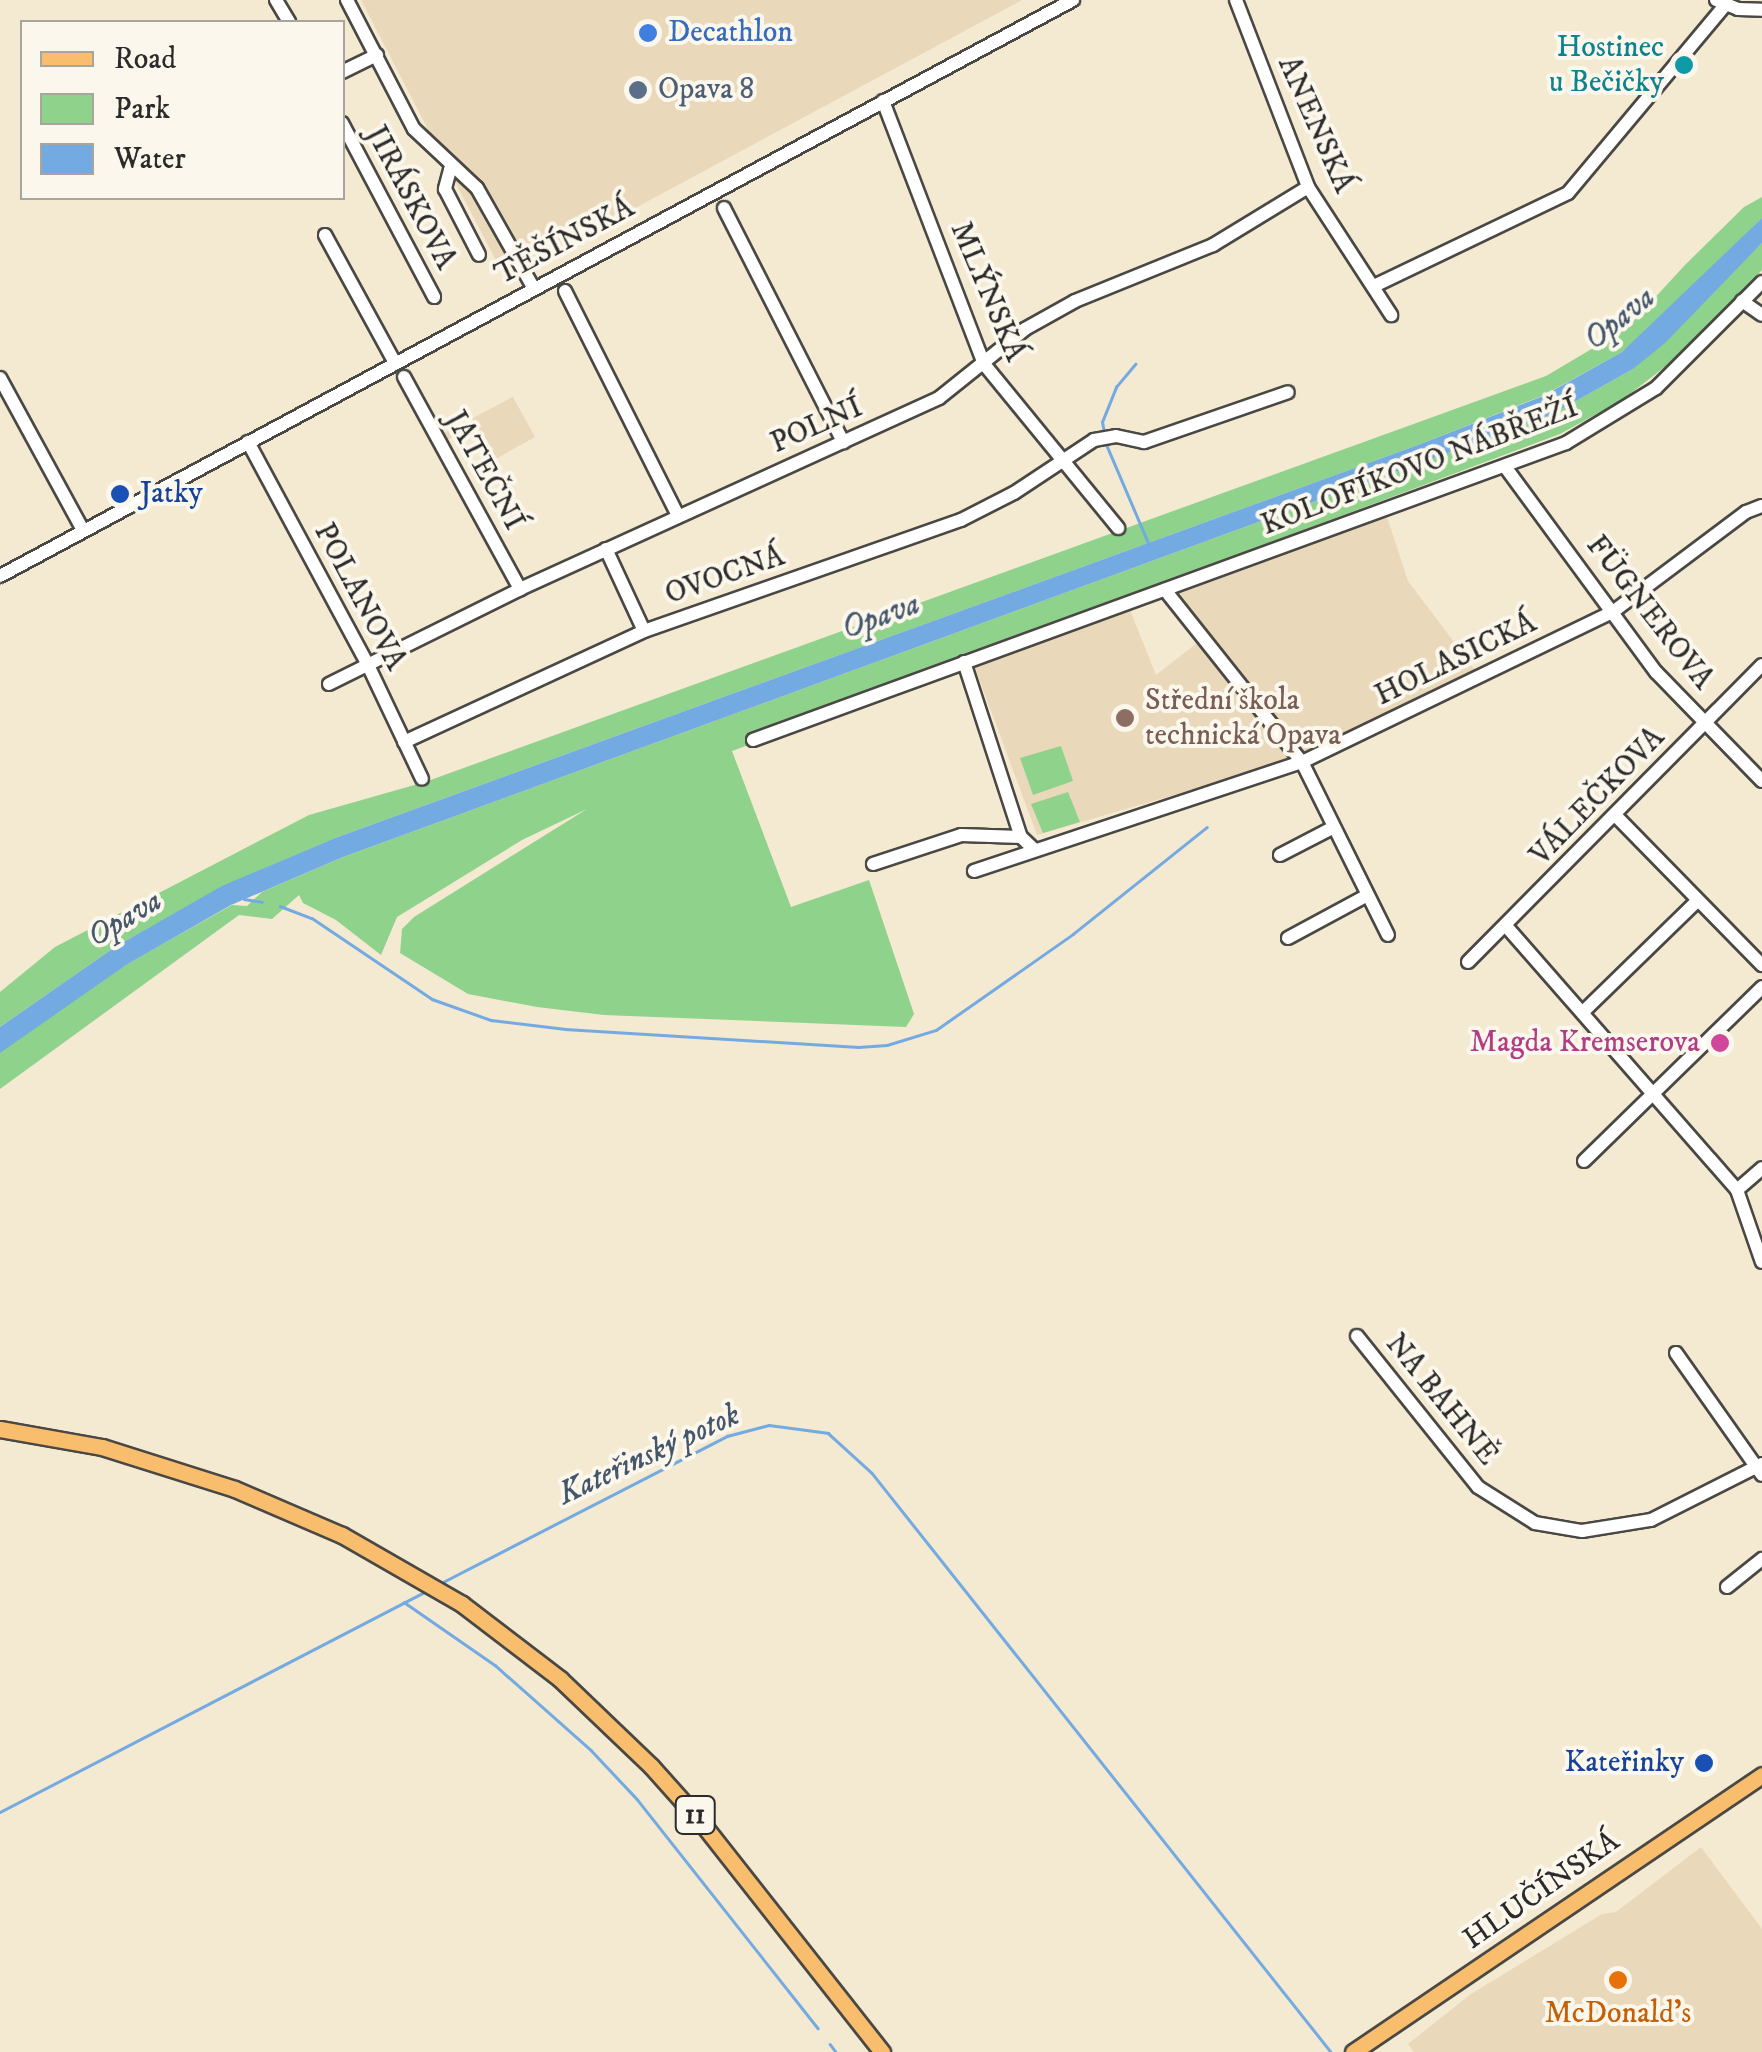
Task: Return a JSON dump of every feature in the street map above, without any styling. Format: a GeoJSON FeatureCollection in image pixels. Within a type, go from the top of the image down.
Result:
{"type":"FeatureCollection","features":[{"type":"Feature","properties":{"kind":"main road","name":"11"},"geometry":{"type":"LineString","coordinates":[[0,1429],[102,1447],[180,1468],[289,1510],[393,1563],[462,1604],[530,1655],[651,1766],[882,2052]]}},
{"type":"Feature","properties":{"kind":"main road","name":"HLUČÍNSKÁ"},"geometry":{"type":"LineString","coordinates":[[1353,2052],[1761,1778]]}},
{"type":"Feature","properties":{"kind":"street","name":"JIRÁSKOVA"},"geometry":{"type":"LineString","coordinates":[[347,0],[414,129],[482,194],[533,287]]}},
{"type":"Feature","properties":{"kind":"street","name":"TĚŠÍNSKÁ"},"geometry":{"type":"LineString","coordinates":[[0,576],[1073,0]]}},
{"type":"Feature","properties":{"kind":"street","name":"ANENSKÁ"},"geometry":{"type":"LineString","coordinates":[[1236,0],[1308,187],[1391,316]]}},
{"type":"Feature","properties":{"kind":"street"},"geometry":{"type":"LineString","coordinates":[[1374,286],[1568,193],[1721,2],[1762,10]]}},
{"type":"Feature","properties":{"kind":"street"},"geometry":{"type":"LineString","coordinates":[[345,71],[377,55]]}},
{"type":"Feature","properties":{"kind":"street","name":"MLÝNSKÁ"},"geometry":{"type":"LineString","coordinates":[[883,101],[984,364],[1118,528]]}},
{"type":"Feature","properties":{"kind":"street","name":"JIRÁSKOVA"},"geometry":{"type":"LineString","coordinates":[[345,128],[434,297]]}},
{"type":"Feature","properties":{"kind":"street","name":"JIRÁSKOVA"},"geometry":{"type":"LineString","coordinates":[[451,166],[444,188],[479,255]]}},
{"type":"Feature","properties":{"kind":"street","name":"POLNÍ"},"geometry":{"type":"LineString","coordinates":[[329,684],[520,589],[939,398],[1025,329],[1075,301],[1213,246],[1308,187]]}},
{"type":"Feature","properties":{"kind":"street"},"geometry":{"type":"LineString","coordinates":[[724,208],[843,442]]}},
{"type":"Feature","properties":{"kind":"street"},"geometry":{"type":"LineString","coordinates":[[324,235],[394,363]]}},
{"type":"Feature","properties":{"kind":"street","name":"KOLOFÍKOVO NÁBŘEŽÍ"},"geometry":{"type":"LineString","coordinates":[[753,740],[1506,468],[1602,424],[1656,388],[1762,282]]}},
{"type":"Feature","properties":{"kind":"street"},"geometry":{"type":"LineString","coordinates":[[565,292],[678,516]]}},
{"type":"Feature","properties":{"kind":"street"},"geometry":{"type":"LineString","coordinates":[[1742,302],[1762,316]]}},
{"type":"Feature","properties":{"kind":"street","name":"JATEČNÍ"},"geometry":{"type":"LineString","coordinates":[[404,376],[520,589]]}},
{"type":"Feature","properties":{"kind":"street"},"geometry":{"type":"LineString","coordinates":[[0,378],[83,530]]}},
{"type":"Feature","properties":{"kind":"street","name":"OVOCNÁ"},"geometry":{"type":"LineString","coordinates":[[404,742],[644,632],[961,520],[1014,493],[1059,458],[1094,440],[1116,436],[1144,442],[1288,392]]}},
{"type":"Feature","properties":{"kind":"street","name":"POLANOVA"},"geometry":{"type":"LineString","coordinates":[[248,442],[367,663],[422,779]]}},
{"type":"Feature","properties":{"kind":"street","name":"FÜGNEROVA"},"geometry":{"type":"LineString","coordinates":[[1506,468],[1656,672],[1762,781]]}},
{"type":"Feature","properties":{"kind":"street","name":"HOLASICKÁ"},"geometry":{"type":"LineString","coordinates":[[974,871],[1302,762],[1614,612],[1746,512],[1762,506]]}},
{"type":"Feature","properties":{"kind":"street"},"geometry":{"type":"LineString","coordinates":[[606,550],[644,632]]}},
{"type":"Feature","properties":{"kind":"street"},"geometry":{"type":"LineString","coordinates":[[1165,590],[1302,762],[1388,936]]}},
{"type":"Feature","properties":{"kind":"street"},"geometry":{"type":"LineString","coordinates":[[964,662],[1021,837],[1034,849]]}},
{"type":"Feature","properties":{"kind":"street","name":"VÁLEČKOVA"},"geometry":{"type":"LineString","coordinates":[[1468,962],[1762,665]]}},
{"type":"Feature","properties":{"kind":"street"},"geometry":{"type":"LineString","coordinates":[[1616,816],[1762,965]]}},
{"type":"Feature","properties":{"kind":"street"},"geometry":{"type":"LineString","coordinates":[[1280,855],[1332,828]]}},
{"type":"Feature","properties":{"kind":"street"},"geometry":{"type":"LineString","coordinates":[[872,864],[961,834],[1021,837]]}},
{"type":"Feature","properties":{"kind":"street"},"geometry":{"type":"LineString","coordinates":[[1288,938],[1366,896]]}},
{"type":"Feature","properties":{"kind":"street"},"geometry":{"type":"LineString","coordinates":[[1584,1012],[1698,900]]}},
{"type":"Feature","properties":{"kind":"street"},"geometry":{"type":"LineString","coordinates":[[1506,926],[1737,1190],[1762,1262]]}},
{"type":"Feature","properties":{"kind":"street"},"geometry":{"type":"LineString","coordinates":[[1584,1161],[1762,987]]}},
{"type":"Feature","properties":{"kind":"street"},"geometry":{"type":"LineString","coordinates":[[1737,1190],[1762,1168]]}},
{"type":"Feature","properties":{"kind":"street","name":"NA BAHNĚ"},"geometry":{"type":"LineString","coordinates":[[1358,1336],[1466,1475],[1494,1501],[1535,1522],[1582,1531],[1650,1520],[1760,1469]]}},
{"type":"Feature","properties":{"kind":"street"},"geometry":{"type":"LineString","coordinates":[[1676,1353],[1760,1469]]}},
{"type":"Feature","properties":{"kind":"street"},"geometry":{"type":"LineString","coordinates":[[1728,1586],[1762,1559]]}},
{"type":"Feature","properties":{"kind":"shaded area"},"geometry":{"type":"Polygon","coordinates":[[[361,0],[1022,0],[505,278],[361,0]]]}},
{"type":"Feature","properties":{"kind":"shaded area"},"geometry":{"type":"Polygon","coordinates":[[[513,397],[535,437],[483,466],[480,434],[463,431],[447,440],[444,433],[513,397]]]}},
{"type":"Feature","properties":{"kind":"shaded area","name":"Střední škola technická Opava"},"geometry":{"type":"Polygon","coordinates":[[[1387,517],[1408,581],[1475,670],[1304,754],[1178,593],[1387,517]]]}},
{"type":"Feature","properties":{"kind":"shaded area","name":"Střední škola technická Opava"},"geometry":{"type":"Polygon","coordinates":[[[1130,610],[1156,675],[1197,643],[1290,761],[1037,835],[974,665],[1130,610]]]}},
{"type":"Feature","properties":{"kind":"shaded area"},"geometry":{"type":"Polygon","coordinates":[[[1701,1847],[1762,1929],[1762,2052],[1414,2052],[1408,2044],[1471,1994],[1602,1914],[1616,1912],[1701,1847]]]}},
{"type":"Feature","properties":{"kind":"green space"},"geometry":{"type":"Polygon","coordinates":[[[1762,197],[1762,218],[1650,328],[1622,352],[1542,396],[1418,445],[335,838],[222,887],[115,947],[0,1027],[0,992],[55,947],[309,815],[425,782],[1546,376],[1627,328],[1744,207],[1762,197]]]}},
{"type":"Feature","properties":{"kind":"green space"},"geometry":{"type":"Polygon","coordinates":[[[1762,243],[1762,270],[1688,349],[1622,400],[1560,434],[1218,562],[969,664],[732,751],[791,907],[869,880],[914,1014],[906,1027],[604,1015],[537,1007],[468,994],[400,953],[402,929],[414,917],[587,809],[522,840],[397,917],[381,955],[336,920],[303,903],[299,895],[272,919],[239,915],[0,1089],[0,1052],[106,976],[232,905],[247,906],[262,892],[343,857],[1551,415],[1633,369],[1762,243]]]}},
{"type":"Feature","properties":{"kind":"green space"},"geometry":{"type":"Polygon","coordinates":[[[1061,746],[1073,781],[1033,795],[1020,758],[1061,746]]]}},
{"type":"Feature","properties":{"kind":"green space"},"geometry":{"type":"Polygon","coordinates":[[[1068,792],[1080,822],[1043,833],[1031,804],[1068,792]]]}},
{"type":"Feature","properties":{"kind":"water"},"geometry":{"type":"Polygon","coordinates":[[[1762,218],[1762,243],[1665,343],[1633,369],[1551,415],[343,857],[231,905],[126,965],[0,1053],[0,1027],[115,947],[222,886],[335,838],[1418,445],[1543,396],[1622,352],[1762,218]]]}},
{"type":"Feature","properties":{"kind":"waterway"},"geometry":{"type":"LineString","coordinates":[[1104,433],[1102,422],[1116,387],[1135,364]]}},
{"type":"Feature","properties":{"kind":"waterway"},"geometry":{"type":"LineString","coordinates":[[1105,441],[1149,544]]}},
{"type":"Feature","properties":{"kind":"waterway"},"geometry":{"type":"LineString","coordinates":[[280,906],[312,918],[432,999],[491,1020],[565,1029],[858,1047],[887,1045],[936,1030],[1073,934],[1207,827]]}},
{"type":"Feature","properties":{"kind":"waterway"},"geometry":{"type":"LineString","coordinates":[[244,899],[262,902]]}},
{"type":"Feature","properties":{"kind":"waterway","name":"Kateřinský potok"},"geometry":{"type":"LineString","coordinates":[[441,1583],[727,1436],[769,1425],[828,1433],[872,1473],[1331,2052]]}},
{"type":"Feature","properties":{"kind":"waterway","name":"Kateřinský potok"},"geometry":{"type":"LineString","coordinates":[[0,1812],[425,1592]]}},
{"type":"Feature","properties":{"kind":"waterway"},"geometry":{"type":"LineString","coordinates":[[404,1602],[495,1665],[591,1750],[637,1799],[818,2028]]}},
{"type":"Feature","properties":{"kind":"waterway"},"geometry":{"type":"LineString","coordinates":[[830,2044],[836,2052]]}},
{"type":"Feature","properties":{"kind":"place","name":"Decathlon"},"geometry":{"type":"Point","coordinates":[648,33]}},
{"type":"Feature","properties":{"kind":"place","name":"Hostinec u Bečičky"},"geometry":{"type":"Point","coordinates":[1684,65]}},
{"type":"Feature","properties":{"kind":"place","name":"Opava 8"},"geometry":{"type":"Point","coordinates":[638,90]}},
{"type":"Feature","properties":{"kind":"place","name":"Jatky"},"geometry":{"type":"Point","coordinates":[120,494]}},
{"type":"Feature","properties":{"kind":"place","name":"Střední škola technická Opava"},"geometry":{"type":"Point","coordinates":[1125,718]}},
{"type":"Feature","properties":{"kind":"place","name":"Magda Kremserova"},"geometry":{"type":"Point","coordinates":[1720,1043]}},
{"type":"Feature","properties":{"kind":"place","name":"Kateřinky"},"geometry":{"type":"Point","coordinates":[1704,1763]}},
{"type":"Feature","properties":{"kind":"place","name":"McDonald's"},"geometry":{"type":"Point","coordinates":[1618,1980]}},
{"type":"Feature","properties":{"kind":"water label","name":"Opava"},"geometry":{"type":"Point","coordinates":[1620,319]}},
{"type":"Feature","properties":{"kind":"water label","name":"Opava"},"geometry":{"type":"Point","coordinates":[881,617]}},
{"type":"Feature","properties":{"kind":"water label","name":"Opava"},"geometry":{"type":"Point","coordinates":[125,919]}}]}
